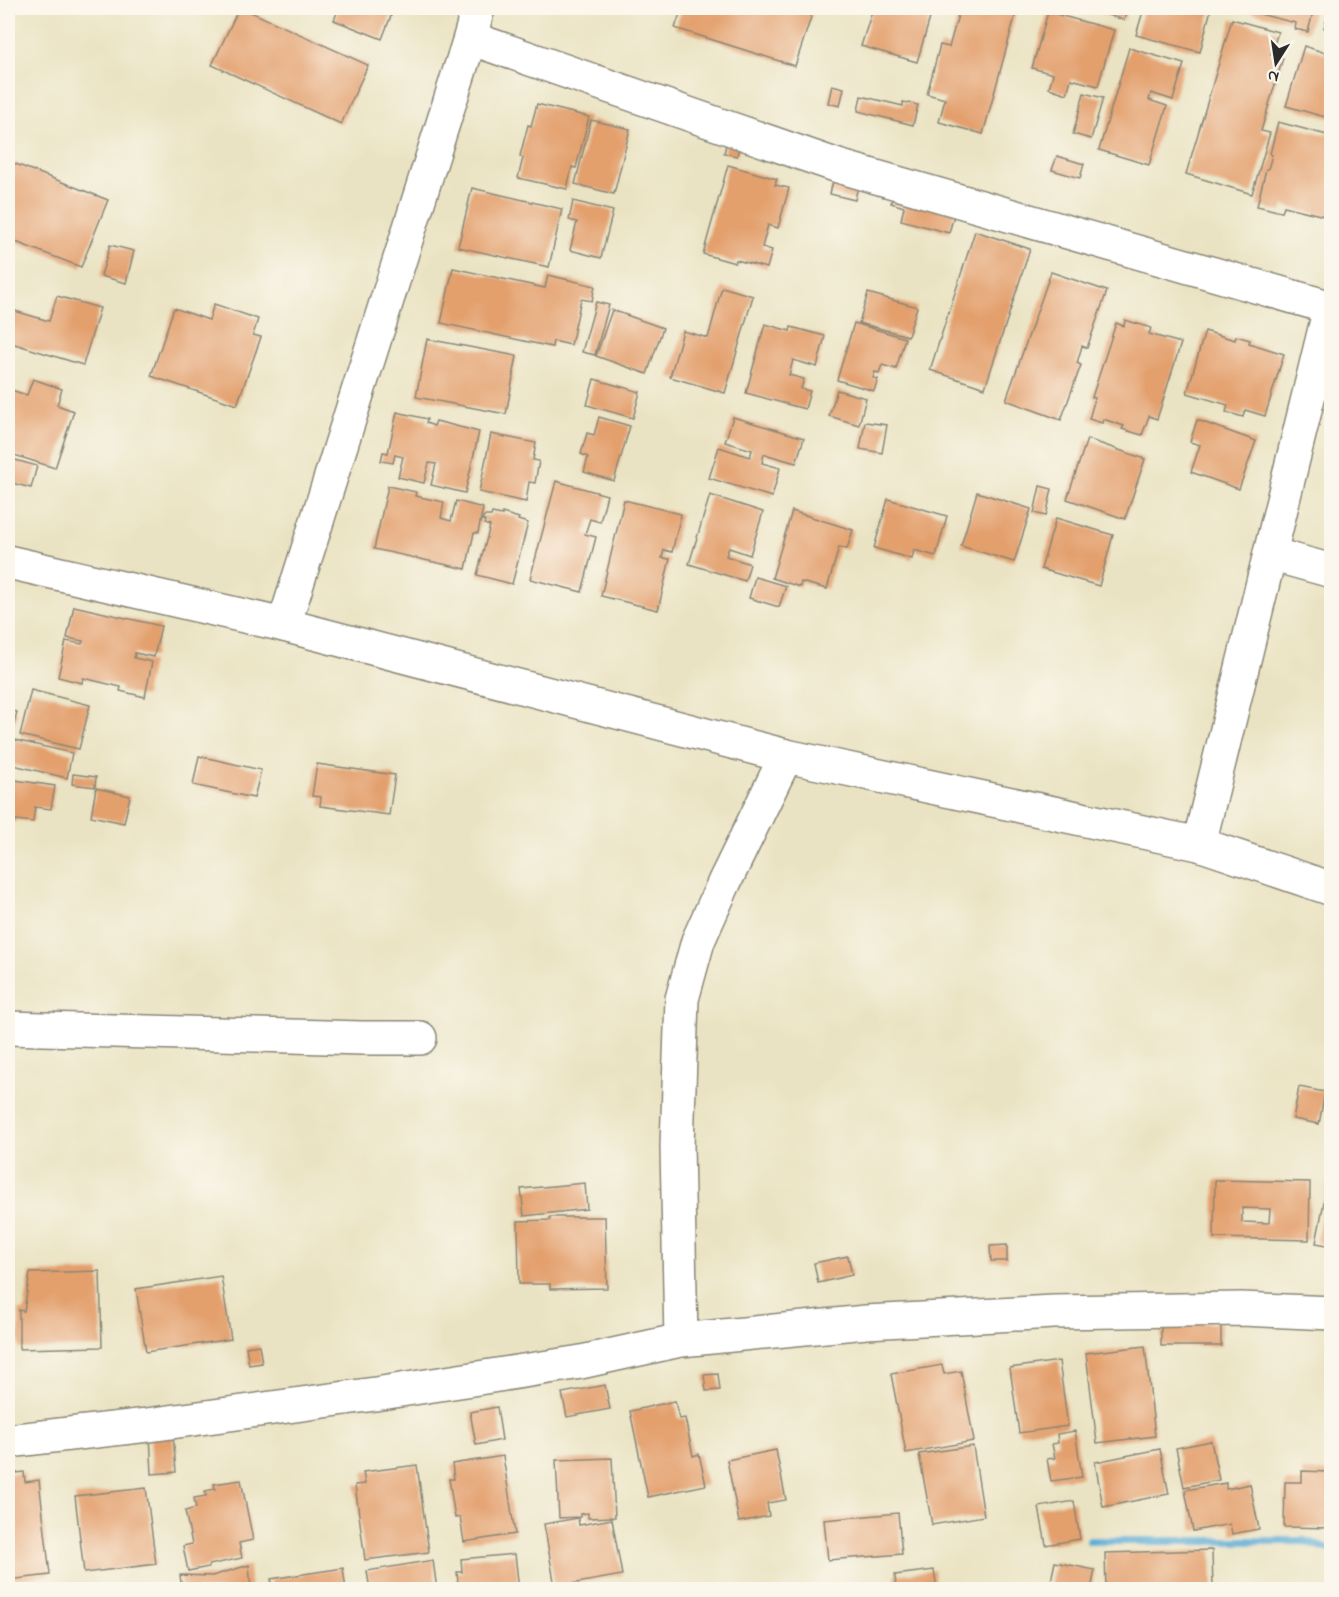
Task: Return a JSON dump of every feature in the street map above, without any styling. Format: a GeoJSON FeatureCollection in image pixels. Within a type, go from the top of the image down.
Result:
{"type":"FeatureCollection","features":[{"type":"Feature","properties":{"kind":"street"},"geometry":{"type":"LineString","coordinates":[[284,625],[474,23],[838,166],[1331,308],[1199,844]]}},
{"type":"Feature","properties":{"kind":"street"},"geometry":{"type":"LineString","coordinates":[[1269,554],[1332,571]]}},
{"type":"Feature","properties":{"kind":"street"},"geometry":{"type":"LineString","coordinates":[[8,562],[284,625],[786,756],[1199,844],[1332,889]]}},
{"type":"Feature","properties":{"kind":"street"},"geometry":{"type":"LineString","coordinates":[[681,1340],[677,1146],[682,999],[698,941],[786,756]]}},
{"type":"Feature","properties":{"kind":"street"},"geometry":{"type":"LineString","coordinates":[[8,1028],[420,1038]]}},
{"type":"Feature","properties":{"kind":"street"},"geometry":{"type":"LineString","coordinates":[[8,1441],[148,1425],[375,1394],[581,1362],[681,1340],[866,1322],[1054,1312],[1242,1308],[1332,1313]]}},
{"type":"Feature","properties":{"kind":"building"},"geometry":{"type":"Polygon","coordinates":[[[239,8],[368,65],[341,124],[212,65],[239,8]]]}},
{"type":"Feature","properties":{"kind":"building"},"geometry":{"type":"Polygon","coordinates":[[[339,8],[394,8],[382,39],[334,20],[339,8]]]}},
{"type":"Feature","properties":{"kind":"building"},"geometry":{"type":"Polygon","coordinates":[[[682,8],[814,8],[795,66],[675,28],[682,8]]]}},
{"type":"Feature","properties":{"kind":"building"},"geometry":{"type":"Polygon","coordinates":[[[873,8],[933,8],[917,62],[861,46],[873,8]]]}},
{"type":"Feature","properties":{"kind":"building"},"geometry":{"type":"Polygon","coordinates":[[[960,8],[996,8],[1016,13],[983,134],[939,122],[945,99],[927,94],[940,45],[949,47],[960,8]]]}},
{"type":"Feature","properties":{"kind":"building"},"geometry":{"type":"Polygon","coordinates":[[[1085,8],[1128,8],[1124,20],[1085,8]]]}},
{"type":"Feature","properties":{"kind":"building"},"geometry":{"type":"Polygon","coordinates":[[[1144,8],[1211,9],[1200,52],[1136,35],[1144,8]]]}},
{"type":"Feature","properties":{"kind":"building"},"geometry":{"type":"Polygon","coordinates":[[[1243,8],[1314,8],[1308,32],[1295,29],[1296,23],[1243,10],[1243,8]]]}},
{"type":"Feature","properties":{"kind":"building"},"geometry":{"type":"Polygon","coordinates":[[[1330,8],[1332,8],[1332,30],[1324,28],[1330,8]]]}},
{"type":"Feature","properties":{"kind":"building"},"geometry":{"type":"Polygon","coordinates":[[[1048,12],[1114,30],[1098,86],[1071,79],[1067,94],[1049,88],[1053,74],[1032,68],[1048,12]]]}},
{"type":"Feature","properties":{"kind":"building"},"geometry":{"type":"Polygon","coordinates":[[[1232,19],[1278,32],[1271,54],[1283,58],[1261,131],[1270,133],[1252,194],[1186,174],[1232,19]]]}},
{"type":"Feature","properties":{"kind":"building"},"geometry":{"type":"Polygon","coordinates":[[[1304,46],[1332,55],[1332,119],[1286,106],[1304,46]]]}},
{"type":"Feature","properties":{"kind":"building"},"geometry":{"type":"Polygon","coordinates":[[[1129,48],[1184,64],[1173,100],[1151,93],[1149,100],[1167,106],[1149,165],[1099,150],[1129,48]]]}},
{"type":"Feature","properties":{"kind":"building"},"geometry":{"type":"Polygon","coordinates":[[[832,85],[844,88],[840,106],[828,103],[832,85]]]}},
{"type":"Feature","properties":{"kind":"building"},"geometry":{"type":"Polygon","coordinates":[[[1084,93],[1103,98],[1091,139],[1073,134],[1084,93]]]}},
{"type":"Feature","properties":{"kind":"building"},"geometry":{"type":"Polygon","coordinates":[[[861,96],[903,106],[903,102],[918,105],[913,125],[858,111],[861,96]]]}},
{"type":"Feature","properties":{"kind":"building"},"geometry":{"type":"Polygon","coordinates":[[[537,104],[589,117],[576,168],[572,167],[567,189],[518,178],[523,158],[520,156],[528,125],[531,126],[537,104]]]}},
{"type":"Feature","properties":{"kind":"building"},"geometry":{"type":"Polygon","coordinates":[[[591,120],[630,129],[614,194],[575,184],[591,120]]]}},
{"type":"Feature","properties":{"kind":"building"},"geometry":{"type":"Polygon","coordinates":[[[1278,122],[1327,135],[1328,130],[1332,131],[1332,218],[1284,206],[1282,212],[1257,206],[1266,169],[1268,169],[1272,155],[1270,154],[1278,122]]]}},
{"type":"Feature","properties":{"kind":"building"},"geometry":{"type":"Polygon","coordinates":[[[729,133],[742,136],[737,156],[724,153],[729,133]]]}},
{"type":"Feature","properties":{"kind":"building"},"geometry":{"type":"Polygon","coordinates":[[[1057,156],[1084,164],[1080,178],[1052,170],[1057,156]]]}},
{"type":"Feature","properties":{"kind":"building"},"geometry":{"type":"Polygon","coordinates":[[[8,161],[108,200],[81,267],[8,239],[8,161]]]}},
{"type":"Feature","properties":{"kind":"building"},"geometry":{"type":"Polygon","coordinates":[[[728,165],[777,179],[775,185],[789,188],[778,228],[768,225],[762,247],[772,250],[767,268],[736,260],[735,263],[703,254],[728,165]]]}},
{"type":"Feature","properties":{"kind":"building"},"geometry":{"type":"Polygon","coordinates":[[[834,176],[859,181],[855,200],[830,194],[834,176]]]}},
{"type":"Feature","properties":{"kind":"building"},"geometry":{"type":"Polygon","coordinates":[[[472,188],[562,209],[549,267],[458,247],[472,188]]]}},
{"type":"Feature","properties":{"kind":"building"},"geometry":{"type":"Polygon","coordinates":[[[895,188],[957,204],[949,233],[901,220],[904,207],[891,203],[895,188]]]}},
{"type":"Feature","properties":{"kind":"building"},"geometry":{"type":"Polygon","coordinates":[[[573,201],[613,211],[601,258],[570,250],[577,222],[569,220],[573,201]]]}},
{"type":"Feature","properties":{"kind":"building"},"geometry":{"type":"Polygon","coordinates":[[[975,231],[1030,249],[985,388],[930,370],[975,231]]]}},
{"type":"Feature","properties":{"kind":"building"},"geometry":{"type":"Polygon","coordinates":[[[110,245],[134,251],[126,283],[101,276],[110,245]]]}},
{"type":"Feature","properties":{"kind":"building"},"geometry":{"type":"Polygon","coordinates":[[[453,268],[545,288],[548,275],[595,286],[592,301],[581,299],[571,345],[553,341],[552,347],[441,323],[453,268]]]}},
{"type":"Feature","properties":{"kind":"building"},"geometry":{"type":"Polygon","coordinates":[[[1051,272],[1107,291],[1087,348],[1082,346],[1077,363],[1081,365],[1061,420],[1006,400],[1051,272]]]}},
{"type":"Feature","properties":{"kind":"building"},"geometry":{"type":"Polygon","coordinates":[[[722,287],[753,296],[725,393],[670,377],[683,331],[708,338],[722,287]]]}},
{"type":"Feature","properties":{"kind":"building"},"geometry":{"type":"Polygon","coordinates":[[[868,293],[917,307],[908,336],[859,323],[868,293]]]}},
{"type":"Feature","properties":{"kind":"building"},"geometry":{"type":"Polygon","coordinates":[[[57,296],[100,308],[83,365],[8,342],[8,309],[49,321],[57,296]]]}},
{"type":"Feature","properties":{"kind":"building"},"geometry":{"type":"Polygon","coordinates":[[[596,302],[609,305],[595,355],[582,352],[596,302]]]}},
{"type":"Feature","properties":{"kind":"building"},"geometry":{"type":"Polygon","coordinates":[[[214,304],[258,319],[253,335],[261,337],[237,405],[151,376],[174,308],[209,320],[214,304]]]}},
{"type":"Feature","properties":{"kind":"building"},"geometry":{"type":"Polygon","coordinates":[[[612,310],[663,328],[647,374],[596,356],[612,310]]]}},
{"type":"Feature","properties":{"kind":"building"},"geometry":{"type":"Polygon","coordinates":[[[1125,320],[1151,328],[1149,334],[1181,343],[1157,419],[1149,416],[1142,435],[1122,429],[1124,426],[1103,419],[1102,423],[1089,419],[1095,398],[1092,397],[1116,323],[1124,326],[1125,320]]]}},
{"type":"Feature","properties":{"kind":"building"},"geometry":{"type":"Polygon","coordinates":[[[854,323],[905,338],[896,369],[882,365],[879,373],[875,372],[873,378],[878,379],[874,391],[837,380],[854,323]]]}},
{"type":"Feature","properties":{"kind":"building"},"geometry":{"type":"Polygon","coordinates":[[[765,324],[790,331],[791,327],[825,336],[817,367],[793,360],[789,375],[804,379],[801,389],[810,391],[805,409],[746,393],[765,324]]]}},
{"type":"Feature","properties":{"kind":"building"},"geometry":{"type":"Polygon","coordinates":[[[1205,331],[1235,340],[1236,336],[1250,340],[1249,343],[1284,354],[1265,416],[1245,410],[1243,417],[1226,412],[1228,405],[1187,393],[1205,331]]]}},
{"type":"Feature","properties":{"kind":"building"},"geometry":{"type":"Polygon","coordinates":[[[427,339],[517,356],[506,414],[416,397],[427,339]]]}},
{"type":"Feature","properties":{"kind":"building"},"geometry":{"type":"Polygon","coordinates":[[[33,379],[62,389],[57,405],[74,411],[55,468],[8,453],[8,389],[27,395],[33,379]]]}},
{"type":"Feature","properties":{"kind":"building"},"geometry":{"type":"Polygon","coordinates":[[[594,379],[640,392],[633,418],[587,405],[594,379]]]}},
{"type":"Feature","properties":{"kind":"building"},"geometry":{"type":"Polygon","coordinates":[[[837,390],[866,398],[859,425],[829,416],[837,390]]]}},
{"type":"Feature","properties":{"kind":"building"},"geometry":{"type":"Polygon","coordinates":[[[397,412],[427,419],[426,423],[434,426],[436,421],[479,432],[465,493],[431,485],[436,464],[429,463],[424,483],[398,477],[403,457],[395,455],[393,463],[381,461],[383,452],[388,453],[397,412]]]}},
{"type":"Feature","properties":{"kind":"building"},"geometry":{"type":"Polygon","coordinates":[[[599,417],[630,426],[614,481],[584,472],[588,457],[581,454],[587,433],[594,435],[599,417]]]}},
{"type":"Feature","properties":{"kind":"building"},"geometry":{"type":"Polygon","coordinates":[[[733,417],[804,438],[796,463],[764,454],[762,463],[780,468],[772,497],[709,478],[719,447],[750,457],[752,450],[725,442],[733,417]]]}},
{"type":"Feature","properties":{"kind":"building"},"geometry":{"type":"Polygon","coordinates":[[[1197,420],[1256,441],[1239,489],[1191,472],[1200,445],[1190,442],[1197,420]]]}},
{"type":"Feature","properties":{"kind":"building"},"geometry":{"type":"Polygon","coordinates":[[[865,422],[887,425],[882,453],[860,449],[865,422]]]}},
{"type":"Feature","properties":{"kind":"building"},"geometry":{"type":"Polygon","coordinates":[[[491,434],[536,443],[533,460],[539,461],[535,483],[529,482],[526,502],[479,492],[491,434]]]}},
{"type":"Feature","properties":{"kind":"building"},"geometry":{"type":"Polygon","coordinates":[[[1087,439],[1145,459],[1125,519],[1067,499],[1087,439]]]}},
{"type":"Feature","properties":{"kind":"building"},"geometry":{"type":"Polygon","coordinates":[[[8,458],[37,466],[31,488],[8,482],[8,458]]]}},
{"type":"Feature","properties":{"kind":"building"},"geometry":{"type":"Polygon","coordinates":[[[556,481],[607,495],[600,522],[590,519],[585,534],[596,537],[582,592],[530,579],[556,481]]]}},
{"type":"Feature","properties":{"kind":"building"},"geometry":{"type":"Polygon","coordinates":[[[388,486],[416,492],[415,496],[444,502],[441,518],[451,521],[456,501],[483,508],[478,533],[474,533],[466,569],[374,549],[388,486]]]}},
{"type":"Feature","properties":{"kind":"building"},"geometry":{"type":"Polygon","coordinates":[[[1040,486],[1052,489],[1046,516],[1034,513],[1040,486]]]}},
{"type":"Feature","properties":{"kind":"building"},"geometry":{"type":"Polygon","coordinates":[[[977,492],[1031,509],[1014,562],[961,546],[977,492]]]}},
{"type":"Feature","properties":{"kind":"building"},"geometry":{"type":"Polygon","coordinates":[[[710,495],[763,512],[750,555],[729,548],[726,556],[750,564],[745,581],[689,564],[710,495]]]}},
{"type":"Feature","properties":{"kind":"building"},"geometry":{"type":"Polygon","coordinates":[[[888,499],[947,516],[936,556],[914,550],[912,559],[874,548],[888,499]]]}},
{"type":"Feature","properties":{"kind":"building"},"geometry":{"type":"Polygon","coordinates":[[[624,500],[681,514],[672,552],[664,550],[662,558],[670,559],[658,610],[601,596],[624,500]]]}},
{"type":"Feature","properties":{"kind":"building"},"geometry":{"type":"Polygon","coordinates":[[[792,511],[853,530],[847,549],[839,547],[827,589],[801,582],[800,587],[772,578],[792,511]]]}},
{"type":"Feature","properties":{"kind":"building"},"geometry":{"type":"Polygon","coordinates":[[[492,513],[502,515],[502,513],[528,523],[512,584],[477,575],[490,526],[484,524],[485,521],[482,520],[484,516],[491,516],[492,513]]]}},
{"type":"Feature","properties":{"kind":"building"},"geometry":{"type":"Polygon","coordinates":[[[1056,518],[1113,535],[1099,586],[1041,569],[1056,518]]]}},
{"type":"Feature","properties":{"kind":"building"},"geometry":{"type":"Polygon","coordinates":[[[755,577],[786,586],[779,607],[749,598],[755,577]]]}},
{"type":"Feature","properties":{"kind":"building"},"geometry":{"type":"Polygon","coordinates":[[[74,606],[161,626],[154,657],[135,653],[134,658],[152,662],[145,697],[120,691],[121,687],[83,678],[82,683],[58,677],[66,641],[82,644],[83,641],[67,638],[74,606]]]}},
{"type":"Feature","properties":{"kind":"building"},"geometry":{"type":"Polygon","coordinates":[[[31,690],[90,705],[79,749],[20,735],[31,690]]]}},
{"type":"Feature","properties":{"kind":"building"},"geometry":{"type":"Polygon","coordinates":[[[8,710],[17,712],[10,738],[8,738],[8,710]]]}},
{"type":"Feature","properties":{"kind":"building"},"geometry":{"type":"Polygon","coordinates":[[[15,740],[72,753],[67,778],[9,764],[15,740]]]}},
{"type":"Feature","properties":{"kind":"building"},"geometry":{"type":"Polygon","coordinates":[[[199,756],[261,770],[254,798],[193,785],[199,756]]]}},
{"type":"Feature","properties":{"kind":"building"},"geometry":{"type":"Polygon","coordinates":[[[317,764],[395,775],[389,815],[320,806],[321,797],[312,796],[317,764]]]}},
{"type":"Feature","properties":{"kind":"building"},"geometry":{"type":"Polygon","coordinates":[[[73,774],[96,777],[95,787],[72,784],[73,774]]]}},
{"type":"Feature","properties":{"kind":"building"},"geometry":{"type":"Polygon","coordinates":[[[8,779],[55,786],[51,809],[35,807],[33,822],[8,821],[8,779]]]}},
{"type":"Feature","properties":{"kind":"building"},"geometry":{"type":"Polygon","coordinates":[[[96,788],[130,796],[124,823],[91,816],[96,788]]]}},
{"type":"Feature","properties":{"kind":"building"},"geometry":{"type":"Polygon","coordinates":[[[1299,1087],[1325,1092],[1319,1124],[1293,1119],[1299,1087]]]}},
{"type":"Feature","properties":{"kind":"building"},"geometry":{"type":"Polygon","coordinates":[[[1330,1171],[1332,1171],[1332,1246],[1316,1243],[1330,1171]]]}},
{"type":"Feature","properties":{"kind":"building"},"geometry":{"type":"Polygon","coordinates":[[[1215,1180],[1310,1182],[1309,1240],[1214,1238],[1215,1180]],[[1242,1208],[1242,1222],[1269,1223],[1270,1209],[1242,1208]]]}},
{"type":"Feature","properties":{"kind":"building"},"geometry":{"type":"Polygon","coordinates":[[[585,1183],[587,1209],[524,1216],[521,1189],[585,1183]]]}},
{"type":"Feature","properties":{"kind":"building"},"geometry":{"type":"Polygon","coordinates":[[[550,1217],[605,1217],[607,1288],[550,1289],[550,1284],[519,1284],[518,1221],[550,1220],[550,1217]]]}},
{"type":"Feature","properties":{"kind":"building"},"geometry":{"type":"Polygon","coordinates":[[[1007,1245],[1007,1261],[991,1261],[990,1246],[1007,1245]]]}},
{"type":"Feature","properties":{"kind":"building"},"geometry":{"type":"Polygon","coordinates":[[[848,1256],[852,1275],[818,1283],[814,1263],[848,1256]]]}},
{"type":"Feature","properties":{"kind":"building"},"geometry":{"type":"Polygon","coordinates":[[[100,1271],[102,1347],[19,1349],[19,1310],[24,1311],[30,1273],[100,1271]]]}},
{"type":"Feature","properties":{"kind":"building"},"geometry":{"type":"Polygon","coordinates":[[[221,1276],[231,1339],[146,1352],[136,1289],[221,1276]]]}},
{"type":"Feature","properties":{"kind":"building"},"geometry":{"type":"Polygon","coordinates":[[[1161,1323],[1221,1323],[1221,1346],[1161,1346],[1161,1323]]]}},
{"type":"Feature","properties":{"kind":"building"},"geometry":{"type":"Polygon","coordinates":[[[259,1345],[262,1363],[249,1365],[246,1347],[259,1345]]]}},
{"type":"Feature","properties":{"kind":"building"},"geometry":{"type":"Polygon","coordinates":[[[1145,1346],[1155,1436],[1097,1443],[1086,1353],[1145,1346]]]}},
{"type":"Feature","properties":{"kind":"building"},"geometry":{"type":"Polygon","coordinates":[[[1059,1361],[1068,1426],[1019,1433],[1010,1368],[1059,1361]]]}},
{"type":"Feature","properties":{"kind":"building"},"geometry":{"type":"Polygon","coordinates":[[[942,1365],[944,1374],[961,1371],[974,1441],[906,1453],[891,1374],[942,1365]]]}},
{"type":"Feature","properties":{"kind":"building"},"geometry":{"type":"Polygon","coordinates":[[[718,1374],[720,1390],[706,1391],[704,1375],[718,1374]]]}},
{"type":"Feature","properties":{"kind":"building"},"geometry":{"type":"Polygon","coordinates":[[[605,1385],[610,1409],[567,1417],[562,1393],[605,1385]]]}},
{"type":"Feature","properties":{"kind":"building"},"geometry":{"type":"Polygon","coordinates":[[[675,1401],[679,1419],[685,1418],[693,1456],[699,1454],[706,1485],[648,1497],[630,1411],[675,1401]]]}},
{"type":"Feature","properties":{"kind":"building"},"geometry":{"type":"Polygon","coordinates":[[[497,1407],[502,1440],[476,1445],[470,1412],[497,1407]]]}},
{"type":"Feature","properties":{"kind":"building"},"geometry":{"type":"Polygon","coordinates":[[[1075,1431],[1082,1477],[1051,1481],[1047,1459],[1055,1458],[1052,1444],[1058,1443],[1057,1434],[1075,1431]]]}},
{"type":"Feature","properties":{"kind":"building"},"geometry":{"type":"Polygon","coordinates":[[[173,1434],[176,1472],[152,1474],[150,1435],[173,1434]]]}},
{"type":"Feature","properties":{"kind":"building"},"geometry":{"type":"Polygon","coordinates":[[[1211,1441],[1219,1480],[1184,1487],[1176,1448],[1211,1441]]]}},
{"type":"Feature","properties":{"kind":"building"},"geometry":{"type":"Polygon","coordinates":[[[973,1446],[984,1516],[932,1525],[919,1454],[973,1446]]]}},
{"type":"Feature","properties":{"kind":"building"},"geometry":{"type":"Polygon","coordinates":[[[1160,1449],[1169,1494],[1103,1507],[1095,1462],[1160,1449]]]}},
{"type":"Feature","properties":{"kind":"building"},"geometry":{"type":"Polygon","coordinates":[[[776,1450],[786,1500],[767,1503],[769,1516],[739,1522],[727,1460],[776,1450]]]}},
{"type":"Feature","properties":{"kind":"building"},"geometry":{"type":"Polygon","coordinates":[[[503,1456],[515,1534],[464,1542],[460,1517],[455,1518],[449,1479],[454,1479],[452,1464],[503,1456]]]}},
{"type":"Feature","properties":{"kind":"building"},"geometry":{"type":"Polygon","coordinates":[[[612,1458],[615,1517],[588,1518],[588,1513],[580,1514],[580,1517],[559,1518],[556,1460],[612,1458]]]}},
{"type":"Feature","properties":{"kind":"building"},"geometry":{"type":"Polygon","coordinates":[[[417,1465],[429,1552],[365,1560],[355,1485],[365,1484],[363,1472],[417,1465]]]}},
{"type":"Feature","properties":{"kind":"building"},"geometry":{"type":"Polygon","coordinates":[[[1302,1471],[1328,1472],[1328,1482],[1332,1482],[1332,1528],[1284,1527],[1285,1482],[1302,1482],[1302,1471]]]}},
{"type":"Feature","properties":{"kind":"building"},"geometry":{"type":"Polygon","coordinates":[[[24,1472],[25,1482],[39,1480],[50,1575],[8,1580],[8,1474],[24,1472]]]}},
{"type":"Feature","properties":{"kind":"building"},"geometry":{"type":"Polygon","coordinates":[[[241,1480],[253,1540],[239,1543],[242,1558],[188,1571],[183,1546],[192,1544],[185,1511],[196,1508],[194,1498],[206,1496],[205,1491],[215,1489],[214,1484],[241,1480]]]}},
{"type":"Feature","properties":{"kind":"building"},"geometry":{"type":"Polygon","coordinates":[[[1226,1483],[1226,1489],[1250,1484],[1259,1529],[1232,1534],[1230,1524],[1193,1531],[1185,1490],[1226,1483]]]}},
{"type":"Feature","properties":{"kind":"building"},"geometry":{"type":"Polygon","coordinates":[[[146,1488],[156,1564],[84,1573],[75,1496],[146,1488]]]}},
{"type":"Feature","properties":{"kind":"building"},"geometry":{"type":"Polygon","coordinates":[[[1074,1501],[1080,1539],[1046,1545],[1039,1507],[1074,1501]]]}},
{"type":"Feature","properties":{"kind":"building"},"geometry":{"type":"Polygon","coordinates":[[[898,1513],[902,1554],[828,1560],[824,1520],[898,1513]]]}},
{"type":"Feature","properties":{"kind":"building"},"geometry":{"type":"Polygon","coordinates":[[[578,1518],[579,1525],[612,1519],[622,1575],[555,1587],[544,1524],[578,1518]]]}},
{"type":"Feature","properties":{"kind":"building"},"geometry":{"type":"Polygon","coordinates":[[[1212,1550],[1213,1590],[1106,1590],[1105,1553],[1212,1550]]]}},
{"type":"Feature","properties":{"kind":"building"},"geometry":{"type":"Polygon","coordinates":[[[515,1554],[519,1590],[456,1590],[457,1572],[462,1572],[461,1559],[515,1554]]]}},
{"type":"Feature","properties":{"kind":"building"},"geometry":{"type":"Polygon","coordinates":[[[433,1560],[437,1590],[370,1590],[367,1571],[433,1560]]]}},
{"type":"Feature","properties":{"kind":"building"},"geometry":{"type":"Polygon","coordinates":[[[1055,1562],[1095,1570],[1091,1590],[1049,1590],[1055,1562]]]}},
{"type":"Feature","properties":{"kind":"building"},"geometry":{"type":"Polygon","coordinates":[[[249,1565],[251,1590],[182,1590],[180,1575],[212,1576],[249,1565]]]}},
{"type":"Feature","properties":{"kind":"building"},"geometry":{"type":"Polygon","coordinates":[[[343,1568],[346,1590],[272,1590],[271,1579],[343,1568]]]}},
{"type":"Feature","properties":{"kind":"building"},"geometry":{"type":"Polygon","coordinates":[[[934,1570],[937,1590],[889,1590],[889,1588],[896,1587],[895,1575],[934,1570]]]}},
{"type":"Feature","properties":{"kind":"waterway"},"geometry":{"type":"LineString","coordinates":[[1090,1541],[1304,1541],[1332,1550]]}}]}
